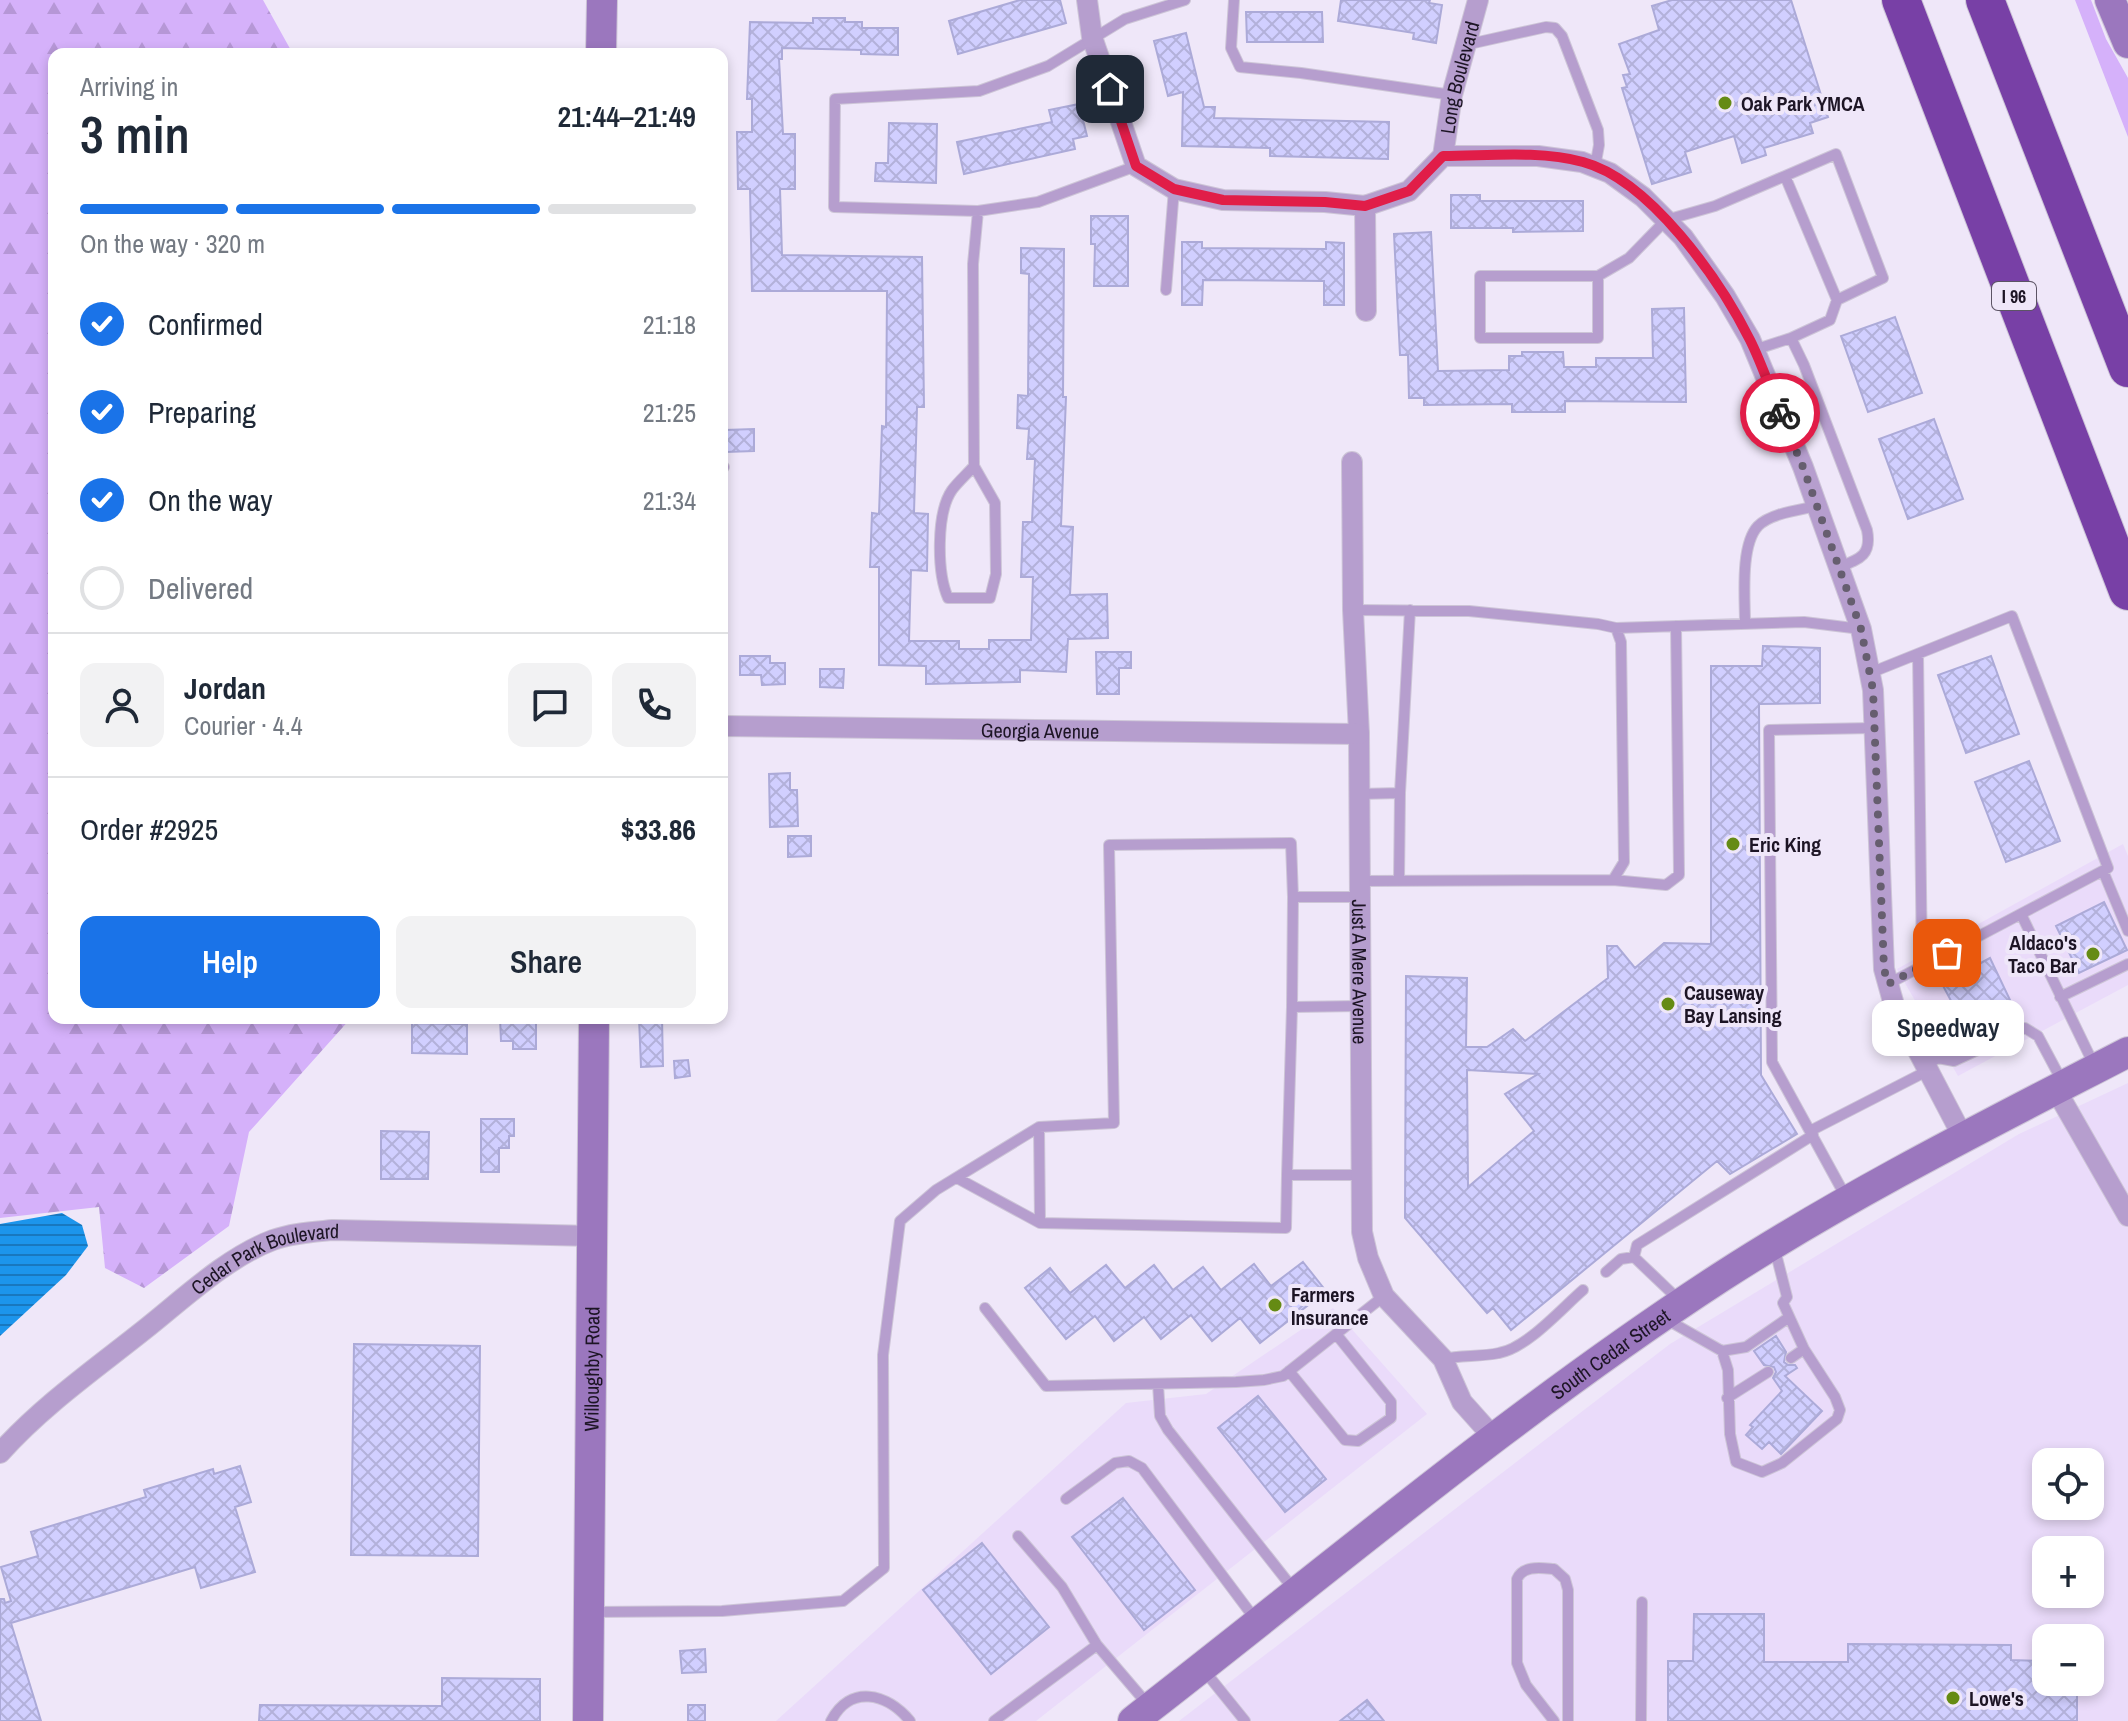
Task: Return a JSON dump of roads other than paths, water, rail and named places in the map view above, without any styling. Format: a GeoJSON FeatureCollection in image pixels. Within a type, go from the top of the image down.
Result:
{"type":"FeatureCollection","features":[{"type":"Feature","properties":{"kind":"highway","name":"I 96"},"geometry":{"type":"LineString","coordinates":[[1901,0],[2128,591]]}},
{"type":"Feature","properties":{"kind":"highway"},"geometry":{"type":"LineString","coordinates":[[1985,0],[2128,368]]}},
{"type":"Feature","properties":{"kind":"main road"},"geometry":{"type":"LineString","coordinates":[[601,48],[602,0]]}},
{"type":"Feature","properties":{"kind":"main road"},"geometry":{"type":"LineString","coordinates":[[2110,0],[2128,43]]}},
{"type":"Feature","properties":{"kind":"main road","name":"Willoughby Road"},"geometry":{"type":"LineString","coordinates":[[588,1721],[594,1024]]}},
{"type":"Feature","properties":{"kind":"main road","name":"South Cedar Street"},"geometry":{"type":"LineString","coordinates":[[1142,1714],[1620,1345],[1848,1201],[1963,1137],[2128,1052]]}},
{"type":"Feature","properties":{"kind":"street"},"geometry":{"type":"LineString","coordinates":[[1087,0],[1092,37],[1136,166]]}},
{"type":"Feature","properties":{"kind":"street","name":"Long Boulevard"},"geometry":{"type":"LineString","coordinates":[[1136,166],[1174,189],[1223,200],[1365,206],[1409,191],[1443,156],[1452,95],[1478,0]]}},
{"type":"Feature","properties":{"kind":"street","name":"Long Boulevard"},"geometry":{"type":"LineString","coordinates":[[1443,156],[1538,156],[1582,162],[1610,173],[1643,197],[1683,237],[1725,296],[1754,350],[1817,506],[1861,629],[1870,673],[1874,728],[1884,969],[1894,1005],[1963,1137]]}},
{"type":"Feature","properties":{"kind":"street"},"geometry":{"type":"LineString","coordinates":[[1365,206],[1366,311]]}},
{"type":"Feature","properties":{"kind":"street","name":"Just A Mere Avenue"},"geometry":{"type":"LineString","coordinates":[[1352,462],[1353,610],[1359,734],[1362,1232],[1368,1258],[1384,1296],[1443,1359],[1462,1402],[1495,1439]]}},
{"type":"Feature","properties":{"kind":"street","name":"Georgia Avenue"},"geometry":{"type":"LineString","coordinates":[[728,726],[1359,734]]}},
{"type":"Feature","properties":{"kind":"street"},"geometry":{"type":"LineString","coordinates":[[2060,1088],[2128,1216]]}},
{"type":"Feature","properties":{"kind":"street","name":"Cedar Park Boulevard"},"geometry":{"type":"LineString","coordinates":[[0,1453],[32,1420],[196,1289],[252,1249],[275,1239],[302,1232],[333,1230],[592,1236]]}},
{"type":"Feature","properties":{"kind":"lane"},"geometry":{"type":"LineString","coordinates":[[1136,166],[1038,202],[978,211],[834,207],[835,99],[979,91],[1048,66],[1125,19],[1182,0]]}},
{"type":"Feature","properties":{"kind":"lane"},"geometry":{"type":"LineString","coordinates":[[1234,0],[1231,48],[1240,67],[1452,95]]}},
{"type":"Feature","properties":{"kind":"lane"},"geometry":{"type":"LineString","coordinates":[[1465,45],[1546,27],[1555,28],[1562,36],[1598,130],[1595,167]]}},
{"type":"Feature","properties":{"kind":"lane"},"geometry":{"type":"LineString","coordinates":[[1598,276],[1598,338],[1480,338],[1480,276],[1598,276],[1629,258],[1666,220],[1715,206],[1836,154],[1883,278],[1837,300]]}},
{"type":"Feature","properties":{"kind":"lane"},"geometry":{"type":"LineString","coordinates":[[1754,350],[1791,338],[1830,320],[1837,300],[1785,176]]}},
{"type":"Feature","properties":{"kind":"lane"},"geometry":{"type":"LineString","coordinates":[[1166,290],[1174,189]]}},
{"type":"Feature","properties":{"kind":"lane"},"geometry":{"type":"LineString","coordinates":[[974,466],[950,492],[941,521],[941,582],[948,598],[990,598],[996,574],[995,503],[974,466],[973,264],[978,211]]}},
{"type":"Feature","properties":{"kind":"lane"},"geometry":{"type":"LineString","coordinates":[[1791,338],[1804,365],[1870,545],[1866,552],[1839,567]]}},
{"type":"Feature","properties":{"kind":"lane"},"geometry":{"type":"LineString","coordinates":[[1745,623],[1747,549],[1759,526],[1779,516],[1817,506]]}},
{"type":"Feature","properties":{"kind":"lane"},"geometry":{"type":"LineString","coordinates":[[1353,610],[1469,611],[1616,628],[1804,622],[1861,629]]}},
{"type":"Feature","properties":{"kind":"lane"},"geometry":{"type":"LineString","coordinates":[[1399,881],[1400,793],[1410,610]]}},
{"type":"Feature","properties":{"kind":"lane"},"geometry":{"type":"LineString","coordinates":[[1870,673],[2012,616],[2108,868],[1888,984]]}},
{"type":"Feature","properties":{"kind":"lane"},"geometry":{"type":"LineString","coordinates":[[1293,897],[1399,881],[1613,880],[1666,885],[1679,875],[1676,626]]}},
{"type":"Feature","properties":{"kind":"lane"},"geometry":{"type":"LineString","coordinates":[[1613,880],[1624,862],[1621,642],[1616,628]]}},
{"type":"Feature","properties":{"kind":"lane"},"geometry":{"type":"LineString","coordinates":[[1918,654],[1922,966]]}},
{"type":"Feature","properties":{"kind":"lane"},"geometry":{"type":"LineString","coordinates":[[1848,1201],[1772,1062],[1769,730],[1874,728]]}},
{"type":"Feature","properties":{"kind":"lane"},"geometry":{"type":"LineString","coordinates":[[1359,794],[1400,793]]}},
{"type":"Feature","properties":{"kind":"lane"},"geometry":{"type":"LineString","coordinates":[[589,1612],[722,1611],[843,1601],[884,1568],[883,1355],[900,1221],[936,1190],[1039,1127],[1114,1123],[1109,845],[1291,843],[1292,1007],[1286,1228],[1040,1223],[957,1178]]}},
{"type":"Feature","properties":{"kind":"lane"},"geometry":{"type":"LineString","coordinates":[[2103,871],[2128,931]]}},
{"type":"Feature","properties":{"kind":"lane"},"geometry":{"type":"LineString","coordinates":[[2021,914],[2095,1069]]}},
{"type":"Feature","properties":{"kind":"lane"},"geometry":{"type":"LineString","coordinates":[[2060,997],[2128,964]]}},
{"type":"Feature","properties":{"kind":"lane"},"geometry":{"type":"LineString","coordinates":[[1292,1007],[1360,1006]]}},
{"type":"Feature","properties":{"kind":"lane"},"geometry":{"type":"LineString","coordinates":[[1634,1257],[1637,1245],[1811,1133],[1928,1068],[1938,1058],[1954,1061],[2025,1028],[2038,1036],[2060,1088]]}},
{"type":"Feature","properties":{"kind":"lane"},"geometry":{"type":"LineString","coordinates":[[1039,1127],[1040,1223]]}},
{"type":"Feature","properties":{"kind":"lane"},"geometry":{"type":"LineString","coordinates":[[1287,1175],[1361,1175]]}},
{"type":"Feature","properties":{"kind":"lane"},"geometry":{"type":"LineString","coordinates":[[1634,1257],[1673,1310],[1722,1351],[1728,1370],[1730,1434],[1736,1462],[1762,1472],[1782,1463],[1837,1419],[1840,1410],[1788,1318],[1783,1303],[1787,1297],[1774,1245]]}},
{"type":"Feature","properties":{"kind":"lane"},"geometry":{"type":"LineString","coordinates":[[1606,1272],[1621,1259],[1634,1257]]}},
{"type":"Feature","properties":{"kind":"lane"},"geometry":{"type":"LineString","coordinates":[[1443,1359],[1498,1353],[1520,1345],[1583,1290]]}},
{"type":"Feature","properties":{"kind":"lane"},"geometry":{"type":"LineString","coordinates":[[985,1308],[1046,1386],[1158,1384],[1275,1379],[1384,1296]]}},
{"type":"Feature","properties":{"kind":"lane"},"geometry":{"type":"LineString","coordinates":[[1722,1351],[1746,1347],[1788,1318]]}},
{"type":"Feature","properties":{"kind":"lane"},"geometry":{"type":"LineString","coordinates":[[1289,1371],[1345,1440],[1358,1441],[1391,1418],[1391,1402],[1336,1334]]}},
{"type":"Feature","properties":{"kind":"lane"},"geometry":{"type":"LineString","coordinates":[[1791,1358],[1804,1349]]}},
{"type":"Feature","properties":{"kind":"lane"},"geometry":{"type":"LineString","coordinates":[[1727,1398],[1768,1372]]}},
{"type":"Feature","properties":{"kind":"lane"},"geometry":{"type":"LineString","coordinates":[[1158,1384],[1160,1416],[1168,1430],[1297,1593]]}},
{"type":"Feature","properties":{"kind":"lane"},"geometry":{"type":"LineString","coordinates":[[1066,1499],[1115,1463],[1129,1461],[1142,1468],[1258,1623]]}},
{"type":"Feature","properties":{"kind":"lane"},"geometry":{"type":"LineString","coordinates":[[1018,1536],[1062,1587],[1142,1714]]}},
{"type":"Feature","properties":{"kind":"lane"},"geometry":{"type":"LineString","coordinates":[[1554,1721],[1526,1685],[1517,1663],[1517,1579],[1527,1569],[1554,1569],[1565,1579],[1568,1590],[1568,1721]]}},
{"type":"Feature","properties":{"kind":"lane"},"geometry":{"type":"LineString","coordinates":[[1641,1721],[1642,1602]]}},
{"type":"Feature","properties":{"kind":"lane"},"geometry":{"type":"LineString","coordinates":[[994,1721],[1097,1645]]}},
{"type":"Feature","properties":{"kind":"lane"},"geometry":{"type":"LineString","coordinates":[[1201,1668],[1245,1721]]}},
{"type":"Feature","properties":{"kind":"lane"},"geometry":{"type":"LineString","coordinates":[[831,1721],[838,1706],[852,1698],[868,1696],[892,1704],[910,1721]]}},
{"type":"Feature","properties":{"kind":"water"},"geometry":{"type":"Polygon","coordinates":[[[62,1213],[82,1225],[88,1246],[66,1275],[0,1336],[0,1224],[62,1213]]]}},
{"type":"Feature","properties":{"kind":"place","name":"Oak Park YMCA"},"geometry":{"type":"Point","coordinates":[1725,103]}},
{"type":"Feature","properties":{"kind":"place","name":"Eric King"},"geometry":{"type":"Point","coordinates":[1733,844]}},
{"type":"Feature","properties":{"kind":"place","name":"Speedway"},"geometry":{"type":"Point","coordinates":[1947,953]}},
{"type":"Feature","properties":{"kind":"place","name":"Aldaco's Taco Bar"},"geometry":{"type":"Point","coordinates":[2093,954]}},
{"type":"Feature","properties":{"kind":"place","name":"Causeway Bay Lansing"},"geometry":{"type":"Point","coordinates":[1668,1004]}},
{"type":"Feature","properties":{"kind":"place","name":"Farmers Insurance"},"geometry":{"type":"Point","coordinates":[1275,1305]}},
{"type":"Feature","properties":{"kind":"place","name":"Lowe's"},"geometry":{"type":"Point","coordinates":[1953,1698]}}]}
